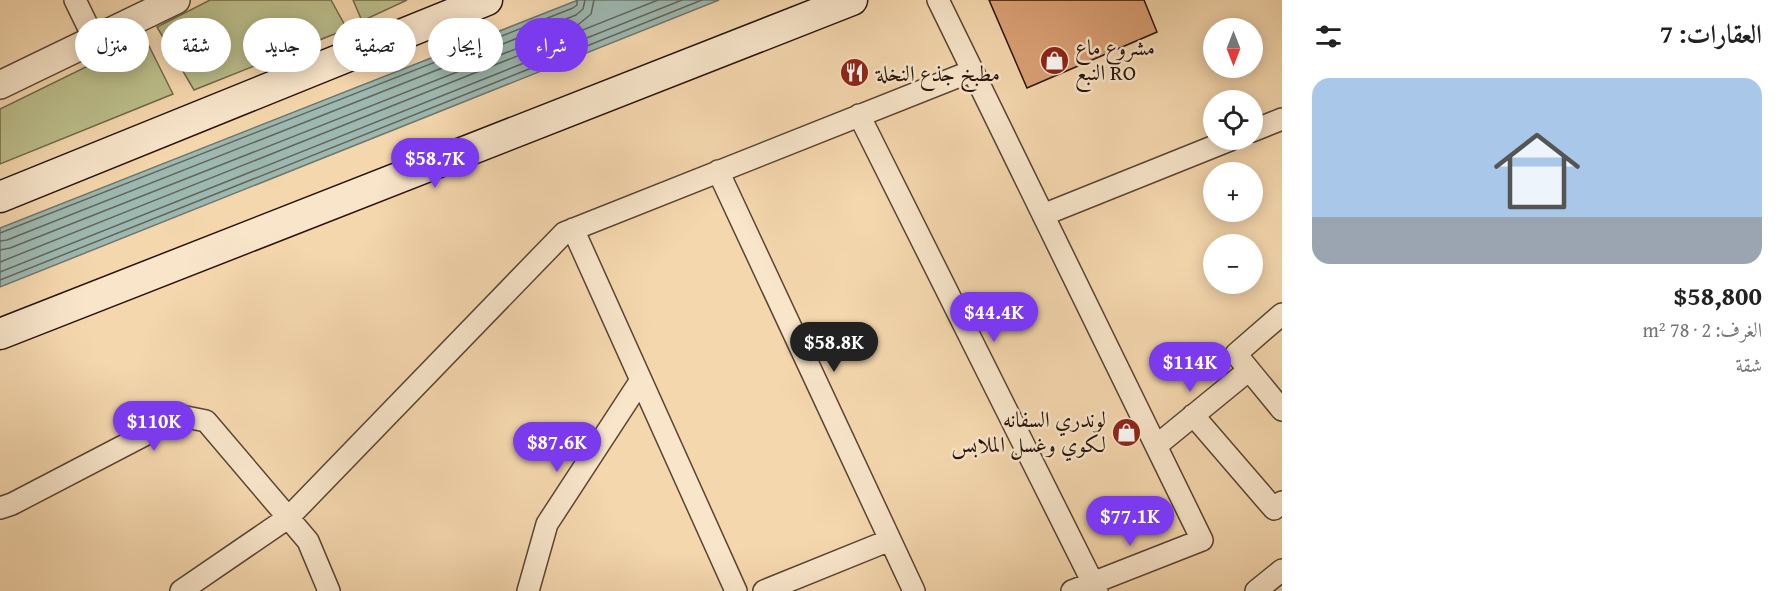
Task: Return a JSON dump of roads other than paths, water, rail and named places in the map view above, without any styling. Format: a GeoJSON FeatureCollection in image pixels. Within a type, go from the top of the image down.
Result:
{"type":"FeatureCollection","features":[{"type":"Feature","properties":{"kind":"main road"},"geometry":{"type":"LineString","coordinates":[[0,197],[488,0]]}},
{"type":"Feature","properties":{"kind":"main road"},"geometry":{"type":"LineString","coordinates":[[0,334],[852,0]]}},
{"type":"Feature","properties":{"kind":"street"},"geometry":{"type":"LineString","coordinates":[[75,0],[84,18]]}},
{"type":"Feature","properties":{"kind":"street"},"geometry":{"type":"LineString","coordinates":[[138,18],[176,0]]}},
{"type":"Feature","properties":{"kind":"street"},"geometry":{"type":"LineString","coordinates":[[858,115],[1087,588],[1202,540],[938,0]]}},
{"type":"Feature","properties":{"kind":"street"},"geometry":{"type":"LineString","coordinates":[[0,85],[75,48]]}},
{"type":"Feature","properties":{"kind":"street"},"geometry":{"type":"LineString","coordinates":[[181,591],[289,517],[564,233],[972,71]]}},
{"type":"Feature","properties":{"kind":"street"},"geometry":{"type":"LineString","coordinates":[[1263,126],[1282,119]]}},
{"type":"Feature","properties":{"kind":"street"},"geometry":{"type":"LineString","coordinates":[[1043,215],[1205,150]]}},
{"type":"Feature","properties":{"kind":"street"},"geometry":{"type":"LineString","coordinates":[[718,171],[914,591]]}},
{"type":"Feature","properties":{"kind":"street"},"geometry":{"type":"LineString","coordinates":[[573,229],[736,591]]}},
{"type":"Feature","properties":{"kind":"street"},"geometry":{"type":"LineString","coordinates":[[1282,315],[1236,354],[1282,410]]}},
{"type":"Feature","properties":{"kind":"street"},"geometry":{"type":"LineString","coordinates":[[1156,446],[1249,370]]}},
{"type":"Feature","properties":{"kind":"street"},"geometry":{"type":"LineString","coordinates":[[528,591],[547,524],[641,380]]}},
{"type":"Feature","properties":{"kind":"street"},"geometry":{"type":"LineString","coordinates":[[1193,415],[1274,509],[1282,502]]}},
{"type":"Feature","properties":{"kind":"street"},"geometry":{"type":"LineString","coordinates":[[0,508],[12,504],[181,416],[206,421],[308,540],[329,591]]}},
{"type":"Feature","properties":{"kind":"street"},"geometry":{"type":"LineString","coordinates":[[764,591],[890,540]]}},
{"type":"Feature","properties":{"kind":"street"},"geometry":{"type":"LineString","coordinates":[[1257,591],[1282,570]]}},
{"type":"Feature","properties":{"kind":"water"},"geometry":{"type":"Polygon","coordinates":[[[578,0],[719,0],[588,52],[588,18],[532,18],[578,0]]]}},
{"type":"Feature","properties":{"kind":"water"},"geometry":{"type":"Polygon","coordinates":[[[515,25],[515,72],[539,72],[0,287],[0,228],[395,72],[416,72],[416,64],[428,59],[428,72],[503,72],[503,30],[515,25]]]}},
{"type":"Feature","properties":{"kind":"place","name":"مشروع ماع النبع RO"},"geometry":{"type":"Point","coordinates":[1054,60]}},
{"type":"Feature","properties":{"kind":"place","name":"مطبخ جذع النخلة"},"geometry":{"type":"Point","coordinates":[855,73]}},
{"type":"Feature","properties":{"kind":"place","name":"لوندري السفانه لكوي وغسل الملابس"},"geometry":{"type":"Point","coordinates":[1127,432]}}]}
